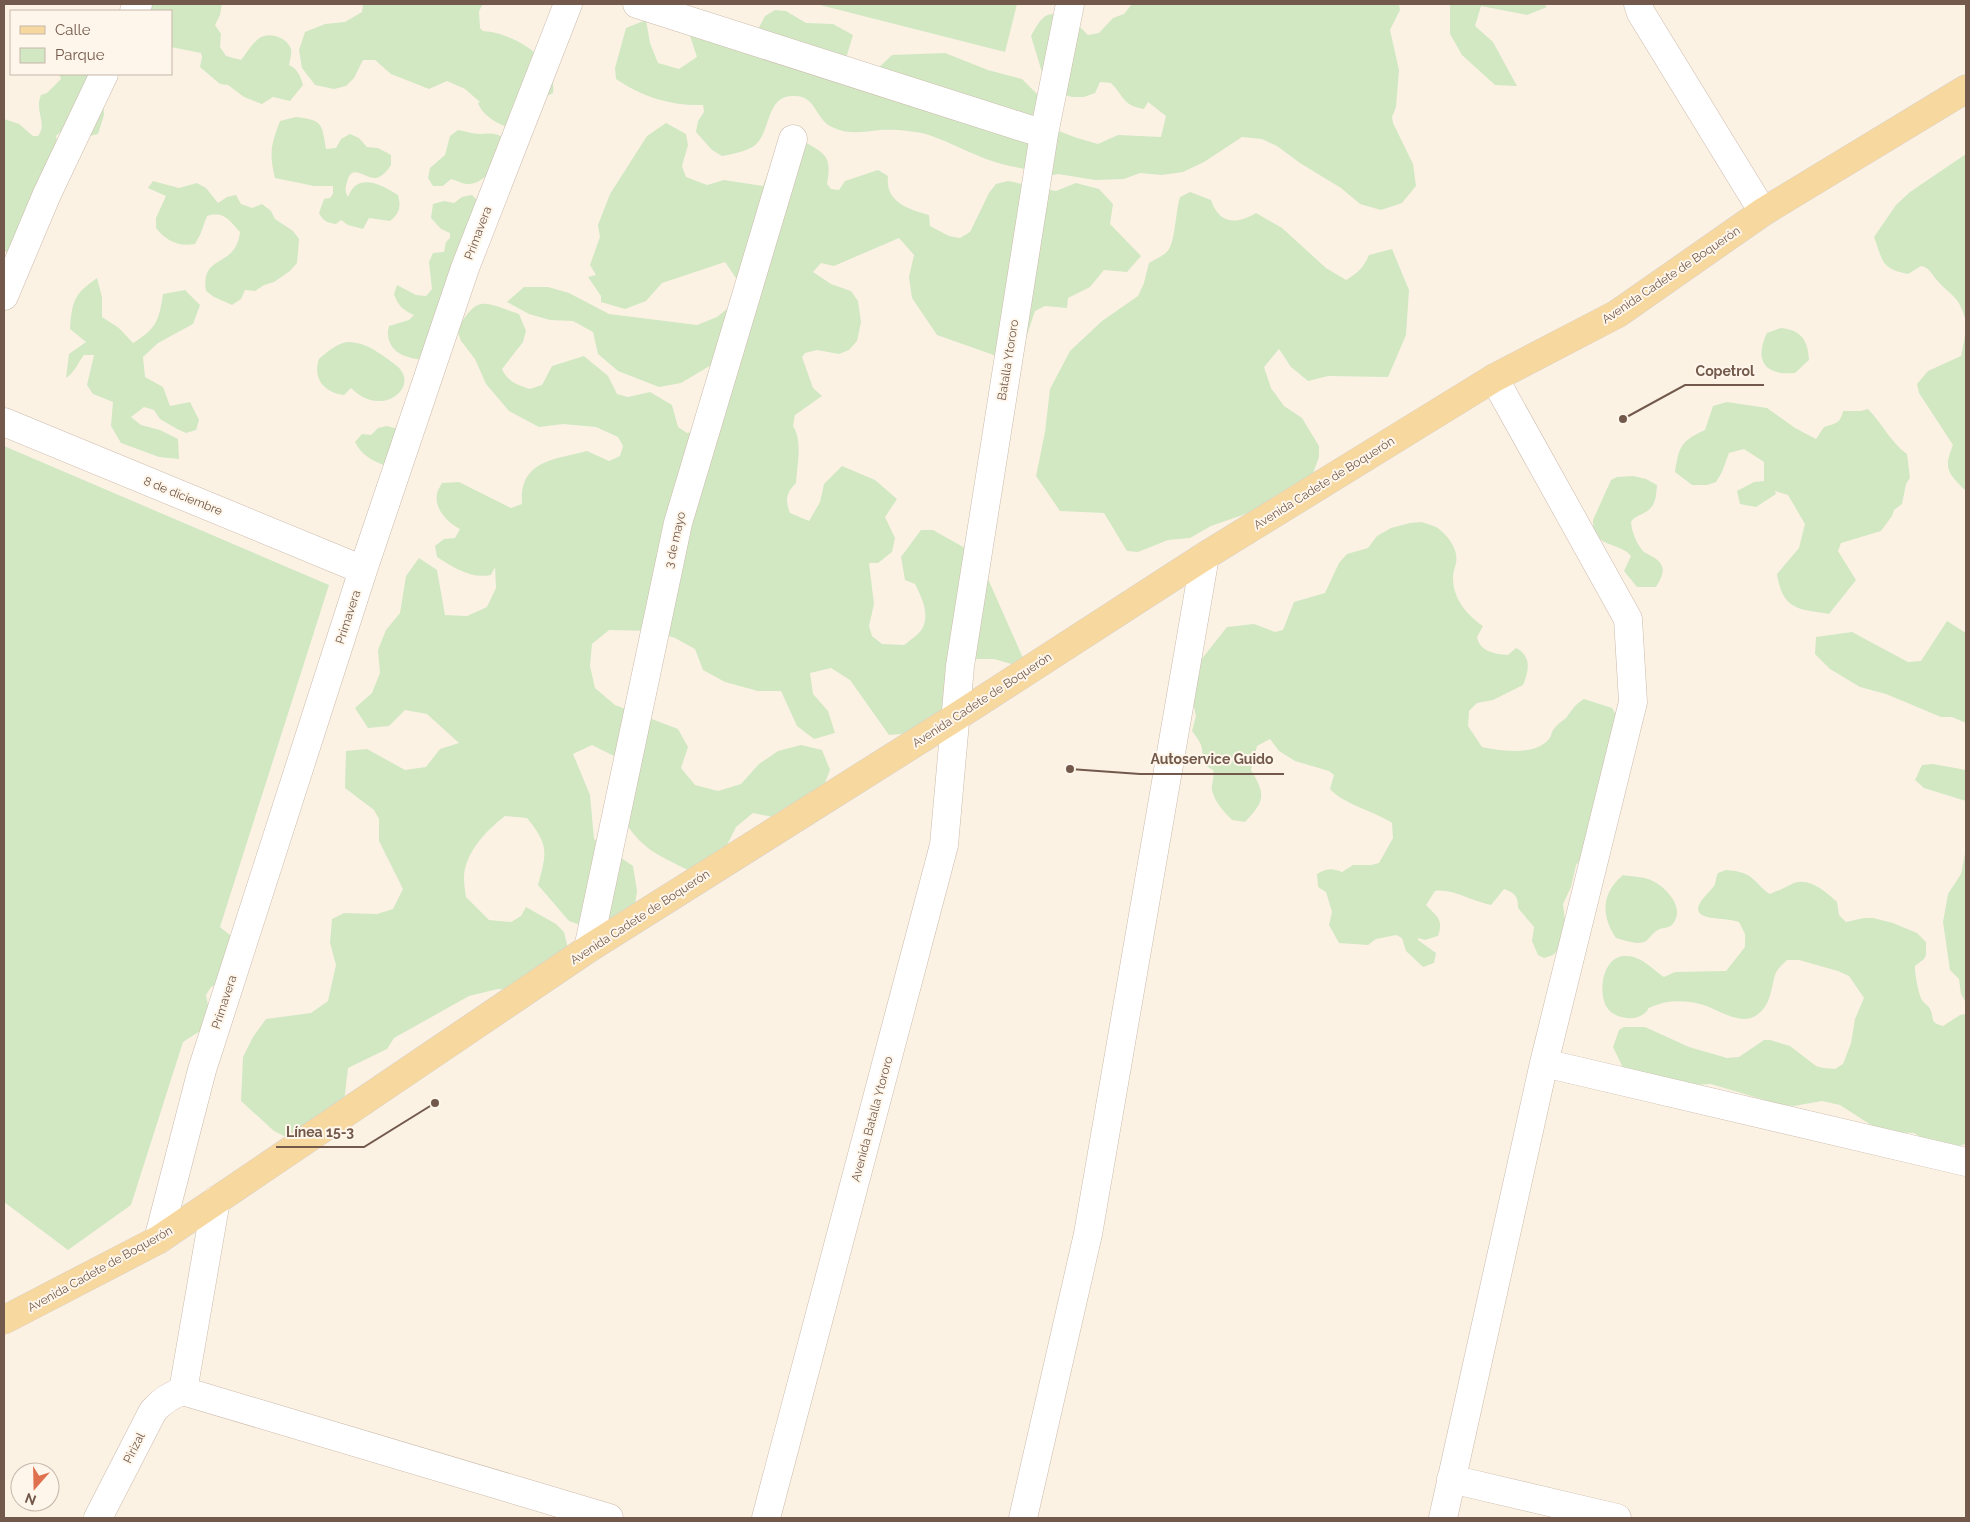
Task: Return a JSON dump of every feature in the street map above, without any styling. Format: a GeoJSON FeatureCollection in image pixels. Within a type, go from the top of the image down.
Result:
{"type":"FeatureCollection","features":[{"type":"Feature","properties":{"kind":"main road","name":"Avenida Cadete de Boquerón"},"geometry":{"type":"LineString","coordinates":[[4,1320],[158,1240],[588,950],[956,717],[1205,556],[1494,378],[1617,314],[1764,212],[1966,89]]}},
{"type":"Feature","properties":{"kind":"street","name":"Primavera"},"geometry":{"type":"LineString","coordinates":[[158,1240],[202,1070],[363,570],[465,268],[568,4]]}},
{"type":"Feature","properties":{"kind":"street"},"geometry":{"type":"LineString","coordinates":[[637,4],[1044,134]]}},
{"type":"Feature","properties":{"kind":"street","name":"Batalla Ytororo"},"geometry":{"type":"LineString","coordinates":[[956,717],[960,666],[1044,134],[1070,4]]}},
{"type":"Feature","properties":{"kind":"street"},"geometry":{"type":"LineString","coordinates":[[1638,4],[1641,13],[1764,212]]}},
{"type":"Feature","properties":{"kind":"street"},"geometry":{"type":"LineString","coordinates":[[4,296],[47,194],[104,75]]}},
{"type":"Feature","properties":{"kind":"street","name":"3 de mayo"},"geometry":{"type":"LineString","coordinates":[[588,950],[678,523],[793,139]]}},
{"type":"Feature","properties":{"kind":"street"},"geometry":{"type":"LineString","coordinates":[[1442,1518],[1544,1063],[1633,702],[1628,619],[1494,378]]}},
{"type":"Feature","properties":{"kind":"street","name":"8 de diciembre"},"geometry":{"type":"LineString","coordinates":[[4,422],[363,570]]}},
{"type":"Feature","properties":{"kind":"street"},"geometry":{"type":"LineString","coordinates":[[1024,1518],[1088,1234],[1205,556]]}},
{"type":"Feature","properties":{"kind":"street","name":"Avenida Batalla Ytororo"},"geometry":{"type":"LineString","coordinates":[[766,1518],[944,845],[956,717]]}},
{"type":"Feature","properties":{"kind":"street"},"geometry":{"type":"LineString","coordinates":[[1544,1063],[1966,1162]]}},
{"type":"Feature","properties":{"kind":"street"},"geometry":{"type":"LineString","coordinates":[[216,1200],[183,1391],[610,1518]]}},
{"type":"Feature","properties":{"kind":"street","name":"Pirizal"},"geometry":{"type":"LineString","coordinates":[[98,1518],[153,1411],[163,1400],[183,1391]]}},
{"type":"Feature","properties":{"kind":"street"},"geometry":{"type":"LineString","coordinates":[[1451,1479],[1617,1518]]}},
{"type":"Feature","properties":{"kind":"green space"},"geometry":{"type":"Polygon","coordinates":[[[147,4],[222,4],[220,15],[215,25],[221,34],[220,47],[226,56],[241,60],[258,39],[272,35],[277,36],[289,45],[291,57],[289,65],[298,73],[303,85],[290,101],[273,97],[262,104],[244,97],[228,85],[220,84],[200,67],[201,53],[172,47],[172,10],[146,10],[147,4]]]}},
{"type":"Feature","properties":{"kind":"green space"},"geometry":{"type":"Polygon","coordinates":[[[363,4],[483,4],[479,11],[480,28],[483,31],[495,33],[520,42],[531,50],[548,69],[553,80],[553,93],[545,97],[511,127],[501,125],[487,116],[478,103],[480,102],[465,89],[447,81],[429,89],[391,74],[375,60],[363,60],[354,78],[346,86],[334,89],[315,85],[302,68],[299,50],[305,32],[325,24],[345,22],[362,12],[363,4]]]}},
{"type":"Feature","properties":{"kind":"green space"},"geometry":{"type":"Polygon","coordinates":[[[816,4],[1017,4],[1005,52],[816,4]]]}},
{"type":"Feature","properties":{"kind":"green space"},"geometry":{"type":"Polygon","coordinates":[[[1132,4],[1399,4],[1400,10],[1390,30],[1399,70],[1396,107],[1392,117],[1393,123],[1413,164],[1416,186],[1402,203],[1381,210],[1360,204],[1341,188],[1300,163],[1277,146],[1262,139],[1242,137],[1204,162],[1183,172],[1162,175],[1140,173],[1124,179],[1095,180],[1058,174],[1047,175],[1003,165],[938,138],[912,131],[880,130],[856,132],[838,130],[826,124],[807,99],[793,96],[784,98],[773,108],[760,140],[754,146],[722,156],[712,150],[696,132],[698,121],[704,112],[703,105],[680,104],[657,99],[636,91],[616,79],[615,68],[626,28],[646,20],[650,43],[658,63],[679,69],[697,57],[690,36],[693,14],[755,35],[765,16],[775,10],[786,11],[806,23],[833,24],[853,35],[847,55],[837,75],[876,70],[892,55],[945,53],[988,70],[1022,79],[1038,95],[1051,128],[1098,144],[1118,135],[1161,137],[1166,116],[1148,102],[1144,109],[1137,108],[1128,103],[1111,83],[1100,82],[1095,93],[1084,97],[1072,97],[1062,94],[1044,79],[1031,36],[1040,21],[1052,14],[1075,17],[1080,27],[1088,35],[1099,33],[1113,18],[1124,14],[1132,4]]]}},
{"type":"Feature","properties":{"kind":"green space"},"geometry":{"type":"Polygon","coordinates":[[[1450,4],[1544,4],[1547,7],[1527,15],[1481,6],[1475,26],[1493,42],[1517,86],[1495,85],[1462,55],[1450,34],[1450,4]]]}},
{"type":"Feature","properties":{"kind":"green space"},"geometry":{"type":"Polygon","coordinates":[[[59,75],[111,75],[103,95],[104,115],[98,134],[90,136],[69,124],[56,136],[58,147],[14,255],[4,251],[4,119],[19,124],[33,136],[38,136],[42,126],[39,107],[41,95],[47,93],[61,79],[59,75]]]}},
{"type":"Feature","properties":{"kind":"green space"},"geometry":{"type":"Polygon","coordinates":[[[296,117],[312,120],[320,125],[326,149],[336,148],[341,139],[350,134],[359,138],[367,147],[378,148],[391,155],[391,165],[383,175],[372,178],[355,172],[349,176],[346,184],[348,197],[352,189],[363,182],[377,184],[398,195],[399,210],[390,221],[369,218],[363,229],[348,225],[341,220],[336,224],[328,222],[319,213],[324,199],[330,198],[333,194],[333,186],[314,186],[275,178],[272,155],[277,129],[280,121],[296,117]]]}},
{"type":"Feature","properties":{"kind":"green space"},"geometry":{"type":"Polygon","coordinates":[[[666,123],[686,134],[688,145],[682,166],[686,177],[707,185],[724,180],[763,186],[771,165],[803,141],[826,157],[829,167],[827,184],[831,189],[839,190],[845,181],[878,170],[888,176],[890,192],[900,203],[929,215],[930,226],[949,236],[960,238],[970,232],[989,193],[996,184],[1008,181],[1056,191],[1076,183],[1099,189],[1113,204],[1110,224],[1141,256],[1127,272],[1104,270],[1090,287],[1068,298],[1067,308],[1045,306],[1035,311],[1023,347],[1005,359],[937,335],[912,298],[909,277],[914,255],[899,238],[834,266],[821,263],[813,272],[831,284],[851,291],[858,301],[861,322],[857,341],[849,350],[839,354],[817,350],[805,353],[802,357],[813,388],[822,396],[795,415],[793,426],[798,439],[799,454],[796,483],[787,497],[790,513],[809,521],[820,502],[824,484],[842,466],[875,480],[897,499],[885,517],[895,538],[892,552],[878,563],[869,563],[874,604],[869,626],[872,636],[882,644],[904,645],[922,629],[925,618],[924,606],[915,584],[905,580],[901,557],[921,530],[933,530],[965,548],[972,557],[973,568],[988,579],[1023,658],[1015,665],[994,659],[959,659],[952,711],[911,733],[889,735],[850,680],[831,668],[810,673],[813,694],[828,711],[835,733],[814,739],[797,726],[781,691],[758,691],[725,682],[703,670],[695,649],[675,638],[653,631],[609,630],[592,644],[590,666],[595,688],[615,705],[678,729],[688,747],[681,768],[695,785],[718,791],[741,784],[759,764],[778,751],[801,745],[822,750],[830,770],[822,790],[792,821],[753,813],[736,827],[726,847],[690,871],[643,844],[621,816],[631,773],[614,756],[592,745],[573,754],[590,795],[594,839],[633,866],[637,891],[634,911],[609,935],[569,921],[538,885],[544,856],[543,842],[539,835],[527,818],[505,816],[484,835],[468,859],[464,877],[466,897],[489,920],[511,922],[521,916],[526,907],[556,924],[564,932],[568,949],[521,991],[498,989],[469,996],[394,1038],[387,1049],[348,1068],[343,1111],[294,1141],[274,1131],[241,1101],[243,1057],[253,1037],[266,1019],[311,1013],[328,1001],[336,965],[330,943],[332,919],[344,913],[377,914],[393,909],[403,889],[379,841],[379,819],[374,810],[345,788],[346,751],[367,749],[405,770],[426,767],[440,749],[459,743],[427,714],[405,710],[389,726],[368,728],[355,708],[372,693],[380,673],[378,650],[386,630],[400,613],[406,576],[419,558],[437,570],[445,615],[467,616],[487,607],[496,588],[495,567],[491,575],[470,574],[456,569],[437,557],[435,546],[444,539],[455,538],[460,529],[451,523],[440,510],[437,500],[438,490],[442,483],[459,482],[511,508],[522,504],[526,478],[541,464],[587,451],[609,461],[620,456],[623,446],[618,437],[596,427],[563,424],[539,427],[509,411],[486,384],[475,359],[461,341],[457,330],[470,311],[482,304],[497,306],[519,314],[526,331],[523,342],[502,369],[513,382],[530,389],[542,385],[552,366],[584,356],[608,376],[617,394],[628,397],[650,392],[672,405],[678,427],[687,433],[708,428],[718,361],[681,383],[659,387],[618,371],[598,354],[593,332],[573,321],[550,320],[529,314],[507,302],[524,287],[548,287],[569,293],[609,314],[697,325],[717,317],[734,303],[738,281],[725,262],[662,283],[646,301],[625,309],[601,302],[601,296],[588,277],[596,275],[590,265],[600,237],[598,225],[610,194],[647,136],[666,123]]]}},
{"type":"Feature","properties":{"kind":"green space"},"geometry":{"type":"Polygon","coordinates":[[[458,130],[477,134],[494,134],[508,140],[493,167],[477,182],[468,184],[451,179],[443,186],[433,186],[428,178],[430,168],[445,155],[450,136],[458,130]]]}},
{"type":"Feature","properties":{"kind":"green space"},"geometry":{"type":"Polygon","coordinates":[[[1966,154],[1966,322],[1957,301],[1929,270],[1921,266],[1908,274],[1888,266],[1884,263],[1874,237],[1896,205],[1910,192],[1966,154]]]}},
{"type":"Feature","properties":{"kind":"green space"},"geometry":{"type":"Polygon","coordinates":[[[153,181],[179,188],[197,183],[206,188],[218,203],[227,197],[236,195],[241,204],[252,208],[262,204],[271,211],[275,219],[293,231],[299,239],[297,263],[290,271],[274,282],[264,285],[255,291],[245,290],[241,299],[232,305],[214,297],[206,291],[208,271],[232,251],[237,244],[240,232],[226,218],[213,215],[207,216],[195,244],[184,245],[169,240],[156,228],[156,218],[166,196],[148,188],[153,181]]]}},
{"type":"Feature","properties":{"kind":"green space"},"geometry":{"type":"Polygon","coordinates":[[[1190,192],[1211,200],[1219,214],[1229,220],[1242,219],[1256,213],[1282,228],[1326,268],[1346,280],[1360,269],[1369,255],[1392,249],[1409,290],[1406,335],[1388,377],[1328,376],[1308,381],[1291,367],[1279,349],[1264,367],[1271,388],[1284,406],[1302,418],[1319,446],[1319,457],[1311,479],[1254,511],[1211,526],[1190,538],[1168,540],[1138,552],[1127,551],[1104,513],[1060,511],[1036,476],[1045,432],[1050,389],[1070,351],[1102,321],[1138,296],[1144,283],[1149,263],[1168,251],[1171,245],[1180,197],[1190,192]]]}},
{"type":"Feature","properties":{"kind":"green space"},"geometry":{"type":"Polygon","coordinates":[[[472,195],[479,202],[424,361],[398,353],[389,341],[389,326],[409,320],[414,315],[397,302],[394,294],[397,285],[416,295],[426,296],[432,289],[429,262],[433,253],[444,252],[446,242],[450,238],[450,233],[441,229],[431,218],[433,204],[444,201],[454,203],[462,197],[472,195]]]}},
{"type":"Feature","properties":{"kind":"green space"},"geometry":{"type":"Polygon","coordinates":[[[97,278],[102,297],[102,317],[119,328],[133,343],[152,328],[158,318],[163,294],[185,290],[200,305],[193,324],[158,343],[143,357],[145,377],[163,387],[170,406],[190,402],[199,420],[196,430],[186,433],[160,419],[154,410],[144,407],[131,417],[141,425],[160,430],[178,439],[179,459],[159,457],[121,443],[111,426],[113,402],[93,394],[87,385],[94,355],[84,355],[66,378],[69,354],[86,342],[70,329],[73,305],[83,289],[97,278]]]}},
{"type":"Feature","properties":{"kind":"green space"},"geometry":{"type":"Polygon","coordinates":[[[1781,328],[1794,331],[1802,337],[1807,347],[1809,360],[1795,373],[1776,372],[1769,369],[1762,358],[1763,343],[1767,333],[1781,328]]]}},
{"type":"Feature","properties":{"kind":"green space"},"geometry":{"type":"Polygon","coordinates":[[[1966,330],[1966,491],[1955,480],[1949,470],[1948,460],[1953,445],[1919,393],[1917,384],[1928,371],[1961,356],[1966,330]]]}},
{"type":"Feature","properties":{"kind":"green space"},"geometry":{"type":"Polygon","coordinates":[[[347,342],[369,347],[400,369],[404,381],[396,396],[384,401],[371,400],[363,397],[351,388],[344,395],[331,391],[322,384],[317,373],[319,359],[335,346],[347,342]]]}},
{"type":"Feature","properties":{"kind":"green space"},"geometry":{"type":"Polygon","coordinates":[[[1727,402],[1767,408],[1795,428],[1816,439],[1824,427],[1839,421],[1843,411],[1868,409],[1896,444],[1907,454],[1910,478],[1906,484],[1902,504],[1894,510],[1881,531],[1841,543],[1838,551],[1856,580],[1829,614],[1800,609],[1793,606],[1783,595],[1777,574],[1799,548],[1805,524],[1788,495],[1775,491],[1776,494],[1756,507],[1740,504],[1737,491],[1754,482],[1764,481],[1764,462],[1744,449],[1729,453],[1716,482],[1707,485],[1692,485],[1675,472],[1682,445],[1705,430],[1713,406],[1727,402]]]}},
{"type":"Feature","properties":{"kind":"green space"},"geometry":{"type":"Polygon","coordinates":[[[387,426],[398,429],[386,466],[368,457],[355,442],[362,434],[371,435],[378,428],[387,426]]]}},
{"type":"Feature","properties":{"kind":"green space"},"geometry":{"type":"Polygon","coordinates":[[[4,446],[329,585],[220,927],[231,936],[216,985],[211,987],[206,995],[208,1005],[200,1031],[183,1042],[131,1205],[68,1250],[4,1202],[4,446]]]}},
{"type":"Feature","properties":{"kind":"green space"},"geometry":{"type":"Polygon","coordinates":[[[1633,476],[1646,479],[1657,485],[1656,498],[1651,508],[1631,522],[1632,530],[1641,548],[1661,564],[1663,571],[1656,587],[1637,587],[1624,571],[1631,556],[1626,551],[1601,540],[1594,529],[1593,520],[1611,480],[1617,477],[1633,476]]]}},
{"type":"Feature","properties":{"kind":"green space"},"geometry":{"type":"Polygon","coordinates":[[[1421,522],[1440,530],[1454,547],[1456,552],[1453,578],[1455,593],[1466,612],[1483,626],[1477,637],[1481,646],[1493,653],[1508,655],[1516,648],[1525,655],[1527,660],[1528,669],[1523,685],[1493,700],[1477,703],[1469,711],[1468,726],[1482,747],[1508,751],[1535,748],[1549,739],[1558,724],[1584,699],[1612,708],[1620,722],[1581,859],[1576,865],[1571,887],[1563,904],[1565,922],[1558,950],[1553,955],[1544,958],[1538,955],[1532,941],[1534,927],[1518,908],[1515,896],[1504,889],[1491,905],[1455,893],[1435,891],[1426,905],[1440,922],[1440,930],[1438,936],[1425,940],[1418,938],[1418,940],[1436,953],[1434,963],[1423,967],[1406,951],[1402,938],[1396,935],[1376,939],[1368,945],[1339,943],[1329,925],[1332,912],[1326,892],[1318,887],[1317,874],[1333,869],[1342,872],[1353,865],[1379,863],[1393,838],[1392,823],[1343,799],[1330,789],[1334,775],[1329,771],[1295,761],[1279,751],[1270,739],[1257,746],[1251,770],[1261,792],[1260,803],[1245,822],[1232,820],[1215,798],[1212,790],[1213,770],[1205,765],[1201,745],[1192,731],[1196,716],[1193,703],[1197,665],[1227,627],[1254,624],[1275,632],[1283,630],[1294,602],[1325,593],[1339,563],[1347,554],[1368,548],[1377,536],[1391,528],[1421,522]]]}},
{"type":"Feature","properties":{"kind":"green space"},"geometry":{"type":"Polygon","coordinates":[[[1947,621],[1966,633],[1966,723],[1952,717],[1941,717],[1886,694],[1860,687],[1830,669],[1815,654],[1816,637],[1852,632],[1908,662],[1921,661],[1947,621]]]}},
{"type":"Feature","properties":{"kind":"green space"},"geometry":{"type":"Polygon","coordinates":[[[1933,764],[1966,770],[1966,801],[1924,788],[1915,780],[1922,765],[1933,764]]]}},
{"type":"Feature","properties":{"kind":"green space"},"geometry":{"type":"Polygon","coordinates":[[[1966,848],[1966,1003],[1961,994],[1959,979],[1950,970],[1943,922],[1948,894],[1961,874],[1966,848]]]}},
{"type":"Feature","properties":{"kind":"green space"},"geometry":{"type":"Polygon","coordinates":[[[1726,870],[1748,875],[1770,894],[1798,882],[1816,886],[1837,902],[1839,915],[1846,922],[1873,918],[1893,923],[1917,933],[1926,942],[1926,955],[1915,966],[1921,998],[1929,1008],[1935,1023],[1943,1026],[1960,1015],[1966,1014],[1966,1144],[1961,1145],[1961,1151],[1935,1146],[1914,1133],[1882,1132],[1840,1105],[1822,1101],[1794,1106],[1778,1104],[1711,1084],[1694,1085],[1624,1070],[1613,1047],[1619,1030],[1624,1027],[1645,1027],[1689,1047],[1727,1058],[1739,1057],[1764,1040],[1770,1040],[1790,1046],[1816,1066],[1835,1069],[1843,1064],[1851,1043],[1855,1019],[1864,998],[1849,976],[1799,960],[1787,960],[1779,969],[1775,975],[1770,996],[1765,1006],[1757,1015],[1750,1018],[1736,1018],[1707,1006],[1681,1001],[1657,1005],[1649,1008],[1642,1015],[1632,1018],[1621,1017],[1608,1009],[1602,986],[1606,970],[1617,958],[1630,956],[1636,958],[1664,977],[1675,972],[1726,971],[1745,947],[1745,934],[1739,922],[1703,915],[1699,912],[1698,907],[1715,884],[1718,873],[1726,870]]]}},
{"type":"Feature","properties":{"kind":"green space"},"geometry":{"type":"Polygon","coordinates":[[[1623,875],[1649,879],[1669,894],[1676,906],[1677,912],[1676,919],[1672,925],[1656,931],[1646,941],[1642,942],[1635,943],[1616,938],[1608,921],[1606,905],[1611,889],[1623,875]]]}},
{"type":"Feature","properties":{"kind":"place","name":"Copetrol"},"geometry":{"type":"Point","coordinates":[1623,419]}},
{"type":"Feature","properties":{"kind":"place","name":"Autoservice Guido"},"geometry":{"type":"Point","coordinates":[1070,769]}},
{"type":"Feature","properties":{"kind":"place","name":"Línea 15-3"},"geometry":{"type":"Point","coordinates":[435,1103]}}]}
